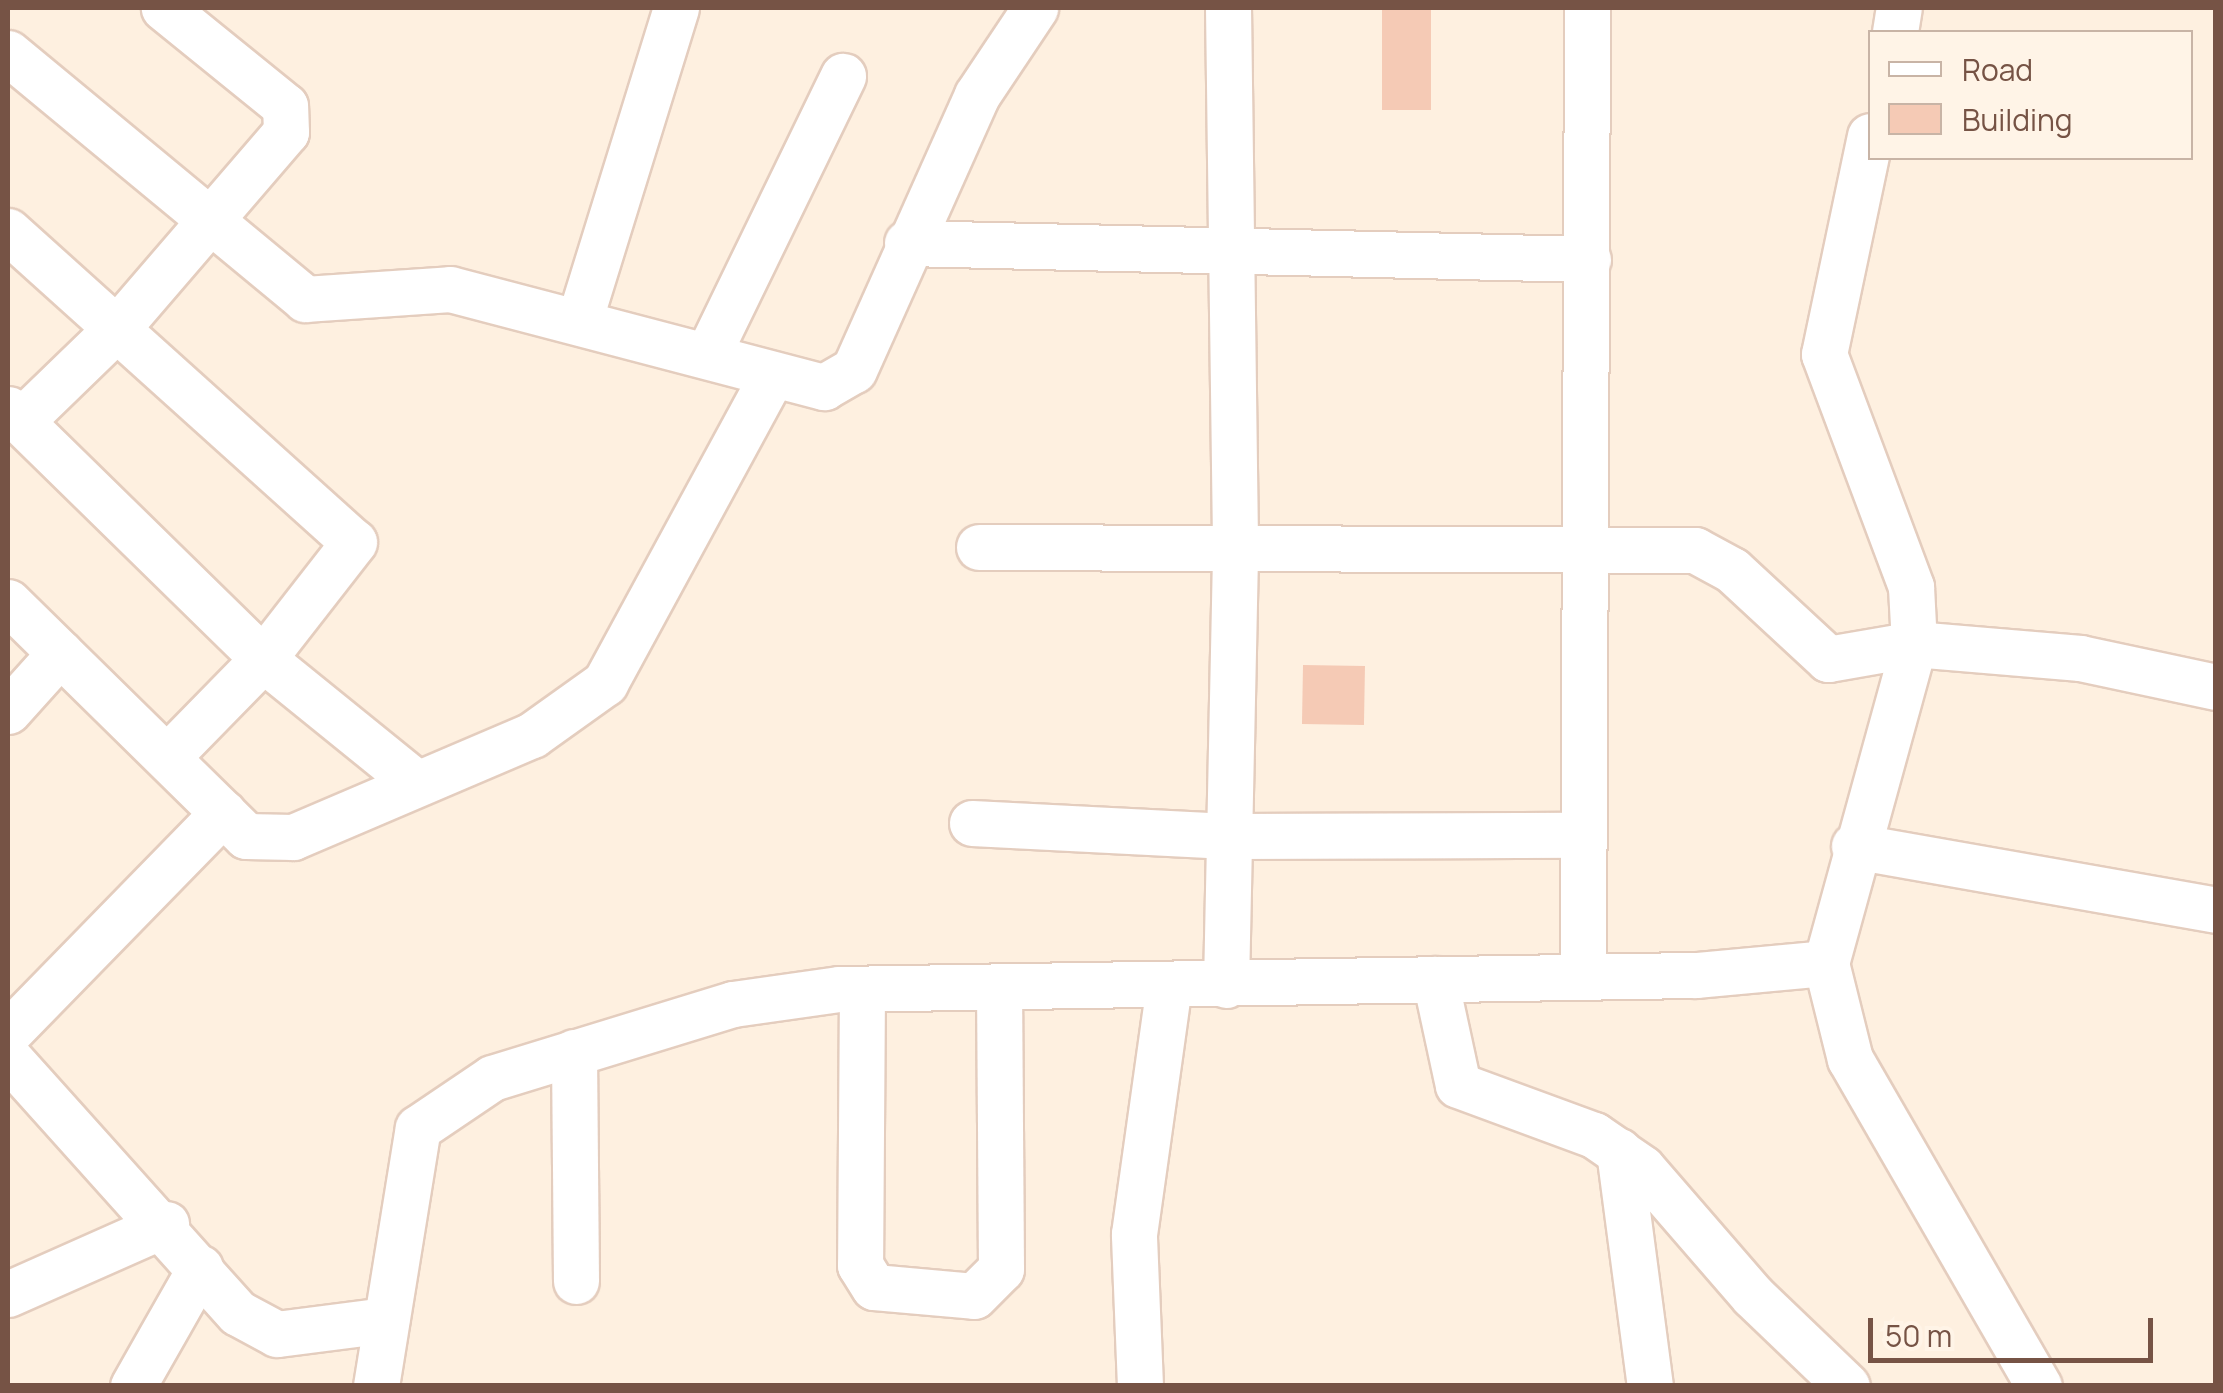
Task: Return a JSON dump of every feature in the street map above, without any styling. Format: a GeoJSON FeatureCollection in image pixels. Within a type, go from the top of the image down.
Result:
{"type":"FeatureCollection","features":[{"type":"Feature","properties":{"kind":"street"},"geometry":{"type":"LineString","coordinates":[[164,8],[288,114],[286,132],[119,326],[14,415],[263,659],[415,782]]}},
{"type":"Feature","properties":{"kind":"street"},"geometry":{"type":"LineString","coordinates":[[580,318],[676,8]]}},
{"type":"Feature","properties":{"kind":"street"},"geometry":{"type":"LineString","coordinates":[[8,53],[305,299],[450,290],[580,318],[824,387],[854,370],[907,243],[977,96],[1035,8]]}},
{"type":"Feature","properties":{"kind":"street"},"geometry":{"type":"LineString","coordinates":[[1226,985],[1233,836],[1235,542],[1228,8]]}},
{"type":"Feature","properties":{"kind":"street"},"geometry":{"type":"LineString","coordinates":[[1583,974],[1580,835],[1588,544],[1587,8]]}},
{"type":"Feature","properties":{"kind":"street"},"geometry":{"type":"LineString","coordinates":[[709,352],[843,76]]}},
{"type":"Feature","properties":{"kind":"street"},"geometry":{"type":"LineString","coordinates":[[1868,145],[1824,354],[1910,587],[1914,644],[1854,846],[1826,963],[1850,1059],[2039,1386]]}},
{"type":"Feature","properties":{"kind":"street"},"geometry":{"type":"LineString","coordinates":[[8,230],[119,326],[354,542],[263,659],[167,757]]}},
{"type":"Feature","properties":{"kind":"street"},"geometry":{"type":"LineString","coordinates":[[907,243],[1588,260]]}},
{"type":"Feature","properties":{"kind":"street"},"geometry":{"type":"LineString","coordinates":[[8,602],[246,836],[274,843],[532,735],[605,683],[772,375]]}},
{"type":"Feature","properties":{"kind":"street"},"geometry":{"type":"LineString","coordinates":[[980,546],[1235,542],[1588,544],[1716,558],[1828,658],[1914,644],[2080,658],[2216,687]]}},
{"type":"Feature","properties":{"kind":"street"},"geometry":{"type":"LineString","coordinates":[[8,710],[60,652]]}},
{"type":"Feature","properties":{"kind":"street"},"geometry":{"type":"LineString","coordinates":[[8,1033],[223,813]]}},
{"type":"Feature","properties":{"kind":"street"},"geometry":{"type":"LineString","coordinates":[[972,823],[1233,836],[1580,835]]}},
{"type":"Feature","properties":{"kind":"street"},"geometry":{"type":"LineString","coordinates":[[1854,846],[2216,910]]}},
{"type":"Feature","properties":{"kind":"street"},"geometry":{"type":"LineString","coordinates":[[376,1386],[418,1128],[492,1078],[733,1004],[862,989],[1226,985],[1826,963]]}},
{"type":"Feature","properties":{"kind":"street"},"geometry":{"type":"LineString","coordinates":[[1436,979],[1458,1085],[1619,1151],[1847,1386]]}},
{"type":"Feature","properties":{"kind":"street"},"geometry":{"type":"LineString","coordinates":[[1140,1386],[1134,1234],[1169,986]]}},
{"type":"Feature","properties":{"kind":"street"},"geometry":{"type":"LineString","coordinates":[[862,989],[860,1265],[874,1287],[974,1296],[1000,1269],[999,988]]}},
{"type":"Feature","properties":{"kind":"street"},"geometry":{"type":"LineString","coordinates":[[574,1052],[576,1280]]}},
{"type":"Feature","properties":{"kind":"street"},"geometry":{"type":"LineString","coordinates":[[8,1057],[166,1224],[238,1313],[277,1334],[385,1328]]}},
{"type":"Feature","properties":{"kind":"street"},"geometry":{"type":"LineString","coordinates":[[1619,1151],[1650,1386]]}},
{"type":"Feature","properties":{"kind":"street"},"geometry":{"type":"LineString","coordinates":[[8,1294],[166,1224]]}},
{"type":"Feature","properties":{"kind":"street"},"geometry":{"type":"LineString","coordinates":[[133,1386],[200,1268]]}},
{"type":"Feature","properties":{"kind":"street"},"geometry":{"type":"LineString","coordinates":[[385,1328],[409,1386]]}},
{"type":"Feature","properties":{"kind":"building"},"geometry":{"type":"Polygon","coordinates":[[[1382,8],[1431,8],[1431,110],[1382,110],[1382,8]]]}},
{"type":"Feature","properties":{"kind":"building"},"geometry":{"type":"Polygon","coordinates":[[[1303,665],[1365,666],[1364,725],[1302,724],[1303,665]]]}}]}
